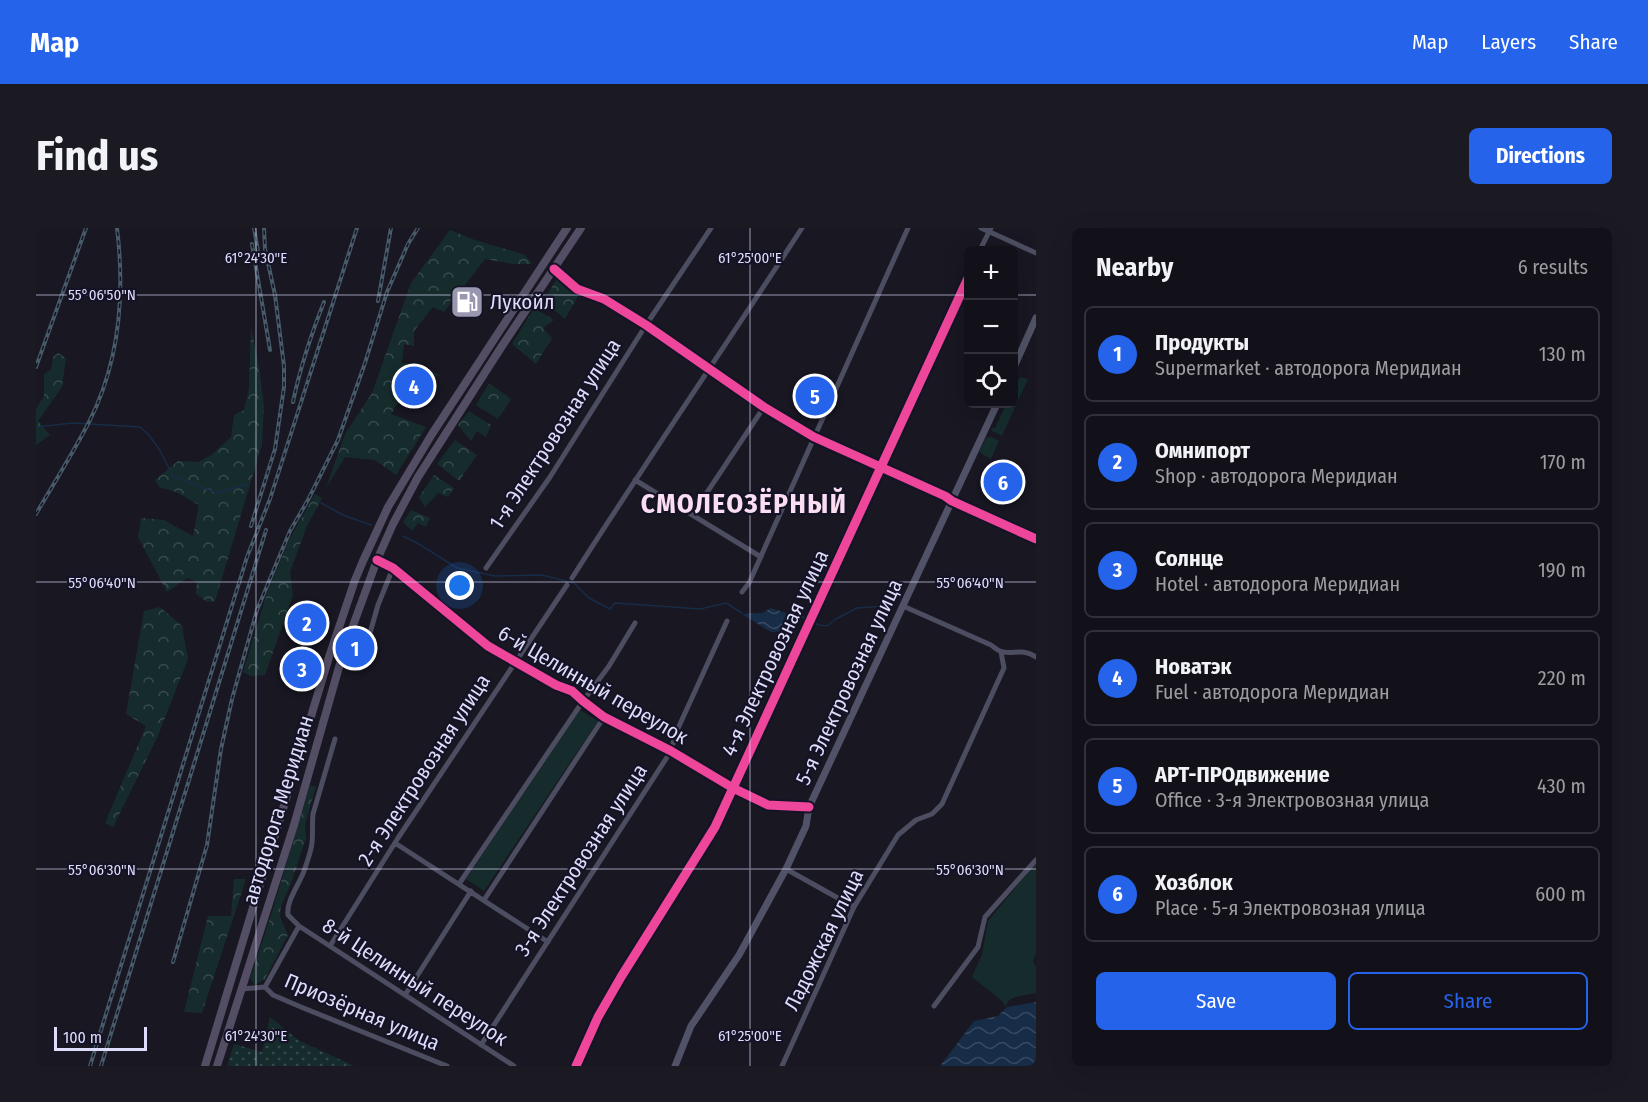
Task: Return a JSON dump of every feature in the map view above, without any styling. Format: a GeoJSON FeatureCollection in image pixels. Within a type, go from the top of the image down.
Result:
{"type":"FeatureCollection","features":[{"type":"Feature","properties":{"kind":"main road","name":"автодорога Меридиан"},"geometry":{"type":"LineString","coordinates":[[205,1066],[329,657],[355,580],[388,507],[432,434],[567,228]]}},
{"type":"Feature","properties":{"kind":"main road","name":"автодорога Меридиан"},"geometry":{"type":"LineString","coordinates":[[217,1066],[294,825],[343,653],[377,560],[418,477],[581,228]]}},
{"type":"Feature","properties":{"kind":"main road"},"geometry":{"type":"LineString","coordinates":[[366,556],[377,560]]}},
{"type":"Feature","properties":{"kind":"main road"},"geometry":{"type":"LineString","coordinates":[[231,985],[242,989]]}},
{"type":"Feature","properties":{"kind":"street","name":"1-я Электровозная улица"},"geometry":{"type":"LineString","coordinates":[[486,568],[550,477],[711,228]]}},
{"type":"Feature","properties":{"kind":"street"},"geometry":{"type":"LineString","coordinates":[[572,578],[801,228]]}},
{"type":"Feature","properties":{"kind":"street"},"geometry":{"type":"LineString","coordinates":[[742,592],[749,583],[908,228]]}},
{"type":"Feature","properties":{"kind":"street"},"geometry":{"type":"LineString","coordinates":[[981,228],[990,230],[1036,253]]}},
{"type":"Feature","properties":{"kind":"street"},"geometry":{"type":"LineString","coordinates":[[982,246],[990,230]]}},
{"type":"Feature","properties":{"kind":"street"},"geometry":{"type":"LineString","coordinates":[[554,269],[577,289],[604,299],[814,438],[1036,539]]}},
{"type":"Feature","properties":{"kind":"street","name":"4-я Электровозная улица"},"geometry":{"type":"LineString","coordinates":[[576,1066],[598,1017],[621,977],[715,827],[964,287]]}},
{"type":"Feature","properties":{"kind":"street"},"geometry":{"type":"LineString","coordinates":[[1018,358],[1036,318]]}},
{"type":"Feature","properties":{"kind":"street"},"geometry":{"type":"LineString","coordinates":[[692,515],[764,407]]}},
{"type":"Feature","properties":{"kind":"street","name":"5-я Электровозная улица"},"geometry":{"type":"LineString","coordinates":[[675,1066],[691,1026],[739,955],[786,869],[806,826],[809,807],[995,408]]}},
{"type":"Feature","properties":{"kind":"street"},"geometry":{"type":"LineString","coordinates":[[635,480],[761,556]]}},
{"type":"Feature","properties":{"kind":"street","name":"6-й Целинный переулок"},"geometry":{"type":"LineString","coordinates":[[377,560],[393,567],[488,646],[556,685],[572,691],[604,717],[768,805],[809,807]]}},
{"type":"Feature","properties":{"kind":"street"},"geometry":{"type":"LineString","coordinates":[[360,668],[378,605],[393,567]]}},
{"type":"Feature","properties":{"kind":"street","name":"2-я Электровозная улица"},"geometry":{"type":"LineString","coordinates":[[330,946],[395,843],[567,585]]}},
{"type":"Feature","properties":{"kind":"street"},"geometry":{"type":"LineString","coordinates":[[903,606],[991,645],[1001,652],[1022,651],[1036,657]]}},
{"type":"Feature","properties":{"kind":"street","name":"3-я Электровозная улица"},"geometry":{"type":"LineString","coordinates":[[482,1045],[671,751],[675,735],[727,621]]}},
{"type":"Feature","properties":{"kind":"street"},"geometry":{"type":"LineString","coordinates":[[459,884],[609,666],[635,623]]}},
{"type":"Feature","properties":{"kind":"street","name":"Ладожская улица"},"geometry":{"type":"LineString","coordinates":[[782,1066],[854,907],[898,835],[916,820],[932,814],[942,804],[1004,668],[1001,652]]}},
{"type":"Feature","properties":{"kind":"street"},"geometry":{"type":"LineString","coordinates":[[484,900],[604,717]]}},
{"type":"Feature","properties":{"kind":"street"},"geometry":{"type":"LineString","coordinates":[[242,989],[265,987],[299,926],[288,915],[288,903],[304,872],[312,842],[314,814],[335,739]]}},
{"type":"Feature","properties":{"kind":"street"},"geometry":{"type":"LineString","coordinates":[[395,843],[548,942]]}},
{"type":"Feature","properties":{"kind":"street"},"geometry":{"type":"LineString","coordinates":[[934,1006],[978,947],[985,917],[1036,860]]}},
{"type":"Feature","properties":{"kind":"street"},"geometry":{"type":"LineString","coordinates":[[786,869],[854,907]]}},
{"type":"Feature","properties":{"kind":"street"},"geometry":{"type":"LineString","coordinates":[[405,995],[471,891]]}},
{"type":"Feature","properties":{"kind":"street","name":"8-й Целинный переулок"},"geometry":{"type":"LineString","coordinates":[[299,926],[514,1066]]}},
{"type":"Feature","properties":{"kind":"street","name":"Приозёрная улица"},"geometry":{"type":"LineString","coordinates":[[265,987],[273,995],[300,1007],[447,1066]]}},
{"type":"Feature","properties":{"kind":"green space"},"geometry":{"type":"Polygon","coordinates":[[[450,230],[525,255],[532,264],[513,264],[485,259],[444,312],[433,307],[414,331],[414,346],[404,344],[402,363],[417,364],[441,376],[416,373],[391,414],[426,427],[396,475],[375,460],[345,457],[326,488],[345,434],[372,393],[411,283],[450,230]]]}},
{"type":"Feature","properties":{"kind":"green space"},"geometry":{"type":"Polygon","coordinates":[[[557,279],[578,296],[565,319],[543,301],[557,279]]]}},
{"type":"Feature","properties":{"kind":"green space"},"geometry":{"type":"Polygon","coordinates":[[[534,308],[554,320],[543,328],[552,338],[536,364],[512,344],[534,308]]]}},
{"type":"Feature","properties":{"kind":"green space"},"geometry":{"type":"Polygon","coordinates":[[[251,327],[264,406],[262,445],[215,601],[207,602],[196,594],[197,582],[187,578],[167,592],[138,537],[141,518],[164,520],[193,536],[199,505],[176,492],[159,487],[155,480],[178,461],[198,462],[211,455],[231,437],[234,415],[244,410],[249,388],[251,327]]]}},
{"type":"Feature","properties":{"kind":"green space"},"geometry":{"type":"Polygon","coordinates":[[[58,353],[66,358],[62,387],[38,421],[50,435],[36,445],[36,409],[44,396],[44,374],[51,370],[53,357],[58,353]]]}},
{"type":"Feature","properties":{"kind":"green space"},"geometry":{"type":"Polygon","coordinates":[[[1020,377],[1028,379],[1018,401],[1020,377]]]}},
{"type":"Feature","properties":{"kind":"green space"},"geometry":{"type":"Polygon","coordinates":[[[489,383],[511,399],[498,419],[476,405],[489,383]]]}},
{"type":"Feature","properties":{"kind":"green space"},"geometry":{"type":"Polygon","coordinates":[[[1004,408],[1015,408],[1002,436],[992,431],[991,428],[995,428],[1004,408]]]}},
{"type":"Feature","properties":{"kind":"green space"},"geometry":{"type":"Polygon","coordinates":[[[469,411],[491,425],[486,437],[477,431],[471,441],[458,425],[469,411]]]}},
{"type":"Feature","properties":{"kind":"green space"},"geometry":{"type":"Polygon","coordinates":[[[991,437],[999,441],[991,459],[979,452],[986,438],[991,437]]]}},
{"type":"Feature","properties":{"kind":"green space"},"geometry":{"type":"Polygon","coordinates":[[[455,440],[477,455],[459,481],[437,464],[455,440]]]}},
{"type":"Feature","properties":{"kind":"green space"},"geometry":{"type":"Polygon","coordinates":[[[434,475],[454,488],[448,497],[438,493],[425,507],[419,497],[434,475]]]}},
{"type":"Feature","properties":{"kind":"green space"},"geometry":{"type":"Polygon","coordinates":[[[315,494],[322,498],[307,526],[290,572],[293,595],[265,675],[251,676],[243,672],[267,593],[288,542],[315,494]]]}},
{"type":"Feature","properties":{"kind":"green space"},"geometry":{"type":"Polygon","coordinates":[[[411,510],[430,518],[426,527],[418,523],[412,531],[403,522],[411,510]]]}},
{"type":"Feature","properties":{"kind":"green space"},"geometry":{"type":"Polygon","coordinates":[[[160,607],[182,626],[188,659],[157,738],[113,827],[105,823],[146,726],[126,714],[144,611],[160,607]]]}},
{"type":"Feature","properties":{"kind":"green space"},"geometry":{"type":"Polygon","coordinates":[[[580,710],[598,721],[484,891],[466,879],[580,710]]]}},
{"type":"Feature","properties":{"kind":"green space"},"geometry":{"type":"Polygon","coordinates":[[[310,785],[316,787],[305,824],[306,838],[281,906],[280,917],[288,935],[265,979],[255,985],[250,979],[310,785]]]}},
{"type":"Feature","properties":{"kind":"green space"},"geometry":{"type":"Polygon","coordinates":[[[1035,864],[1036,953],[1033,961],[1036,967],[1036,993],[1015,997],[1008,1001],[1006,1007],[1002,1001],[972,977],[982,954],[988,921],[1035,864]]]}},
{"type":"Feature","properties":{"kind":"green space"},"geometry":{"type":"Polygon","coordinates":[[[234,879],[246,879],[202,1013],[184,1012],[208,916],[231,916],[234,879]]]}},
{"type":"Feature","properties":{"kind":"green space"},"geometry":{"type":"Polygon","coordinates":[[[270,1017],[298,1040],[354,1066],[227,1066],[234,1044],[262,1052],[270,1017]]]}},
{"type":"Feature","properties":{"kind":"water"},"geometry":{"type":"Polygon","coordinates":[[[771,608],[789,614],[790,631],[771,632],[742,614],[762,613],[771,608]]]}},
{"type":"Feature","properties":{"kind":"water"},"geometry":{"type":"Polygon","coordinates":[[[1036,1002],[1036,1066],[940,1066],[974,1021],[998,1016],[1007,1007],[1036,1002]]]}},
{"type":"Feature","properties":{"kind":"waterway"},"geometry":{"type":"LineString","coordinates":[[36,427],[73,423],[140,427],[159,449],[173,476],[217,493],[248,484]]}},
{"type":"Feature","properties":{"kind":"waterway"},"geometry":{"type":"LineString","coordinates":[[321,503],[343,515],[371,525]]}},
{"type":"Feature","properties":{"kind":"waterway"},"geometry":{"type":"LineString","coordinates":[[403,536],[457,568],[495,576],[542,575],[574,583],[589,598],[610,609],[615,603],[700,609],[726,603],[742,613]]}},
{"type":"Feature","properties":{"kind":"waterway"},"geometry":{"type":"LineString","coordinates":[[813,622],[827,626],[857,608],[888,606]]}},
{"type":"Feature","properties":{"kind":"waterway"},"geometry":{"type":"LineString","coordinates":[[790,616],[808,619]]}},
{"type":"Feature","properties":{"kind":"railway"},"geometry":{"type":"LineString","coordinates":[[36,367],[86,228]]}},
{"type":"Feature","properties":{"kind":"railway"},"geometry":{"type":"LineString","coordinates":[[36,514],[89,422],[108,375],[118,327],[120,302],[117,228]]}},
{"type":"Feature","properties":{"kind":"railway"},"geometry":{"type":"LineString","coordinates":[[254,228],[258,251]]}},
{"type":"Feature","properties":{"kind":"railway"},"geometry":{"type":"LineString","coordinates":[[251,526],[275,449],[284,387],[284,366],[275,295],[265,249],[264,228]]}},
{"type":"Feature","properties":{"kind":"railway"},"geometry":{"type":"LineString","coordinates":[[90,1066],[247,557],[270,499],[357,228]]}},
{"type":"Feature","properties":{"kind":"railway"},"geometry":{"type":"LineString","coordinates":[[378,301],[391,228]]}},
{"type":"Feature","properties":{"kind":"railway"},"geometry":{"type":"LineString","coordinates":[[173,962],[207,845],[221,749],[232,699],[257,610],[290,531],[338,440],[387,292],[408,244],[418,228]]}},
{"type":"Feature","properties":{"kind":"railway"},"geometry":{"type":"LineString","coordinates":[[252,244],[270,350]]}},
{"type":"Feature","properties":{"kind":"railway"},"geometry":{"type":"LineString","coordinates":[[293,402],[306,352],[324,302]]}},
{"type":"Feature","properties":{"kind":"railway"},"geometry":{"type":"LineString","coordinates":[[101,1066],[266,530]]}},
{"type":"Feature","properties":{"kind":"cycle path"},"geometry":{"type":"LineString","coordinates":[[554,269],[577,289],[604,299],[646,325],[764,407],[814,437],[1036,539]]}},
{"type":"Feature","properties":{"kind":"cycle path"},"geometry":{"type":"LineString","coordinates":[[576,1066],[598,1017],[621,977],[715,827],[964,287]]}},
{"type":"Feature","properties":{"kind":"cycle path"},"geometry":{"type":"LineString","coordinates":[[377,560],[393,568],[488,646],[556,685],[572,691],[604,717],[768,805],[809,807]]}},
{"type":"Feature","properties":{"kind":"place","name":"Лукойл"},"geometry":{"type":"Point","coordinates":[467,302]}},
{"type":"Feature","properties":{"kind":"place","name":"Новатэк"},"geometry":{"type":"Point","coordinates":[414,386]}},
{"type":"Feature","properties":{"kind":"place","name":"АРТ-ПРОдвижение"},"geometry":{"type":"Point","coordinates":[815,396]}},
{"type":"Feature","properties":{"kind":"place","name":"Хозблок"},"geometry":{"type":"Point","coordinates":[1003,482]}},
{"type":"Feature","properties":{"kind":"place","name":"Омнипорт"},"geometry":{"type":"Point","coordinates":[307,623]}},
{"type":"Feature","properties":{"kind":"place","name":"Продукты"},"geometry":{"type":"Point","coordinates":[355,648]}},
{"type":"Feature","properties":{"kind":"place","name":"Солнце"},"geometry":{"type":"Point","coordinates":[302,669]}},
{"type":"Feature","properties":{"kind":"district","name":"СМОЛЕОЗЁРНЫЙ"},"geometry":{"type":"Point","coordinates":[744,504]}}]}
